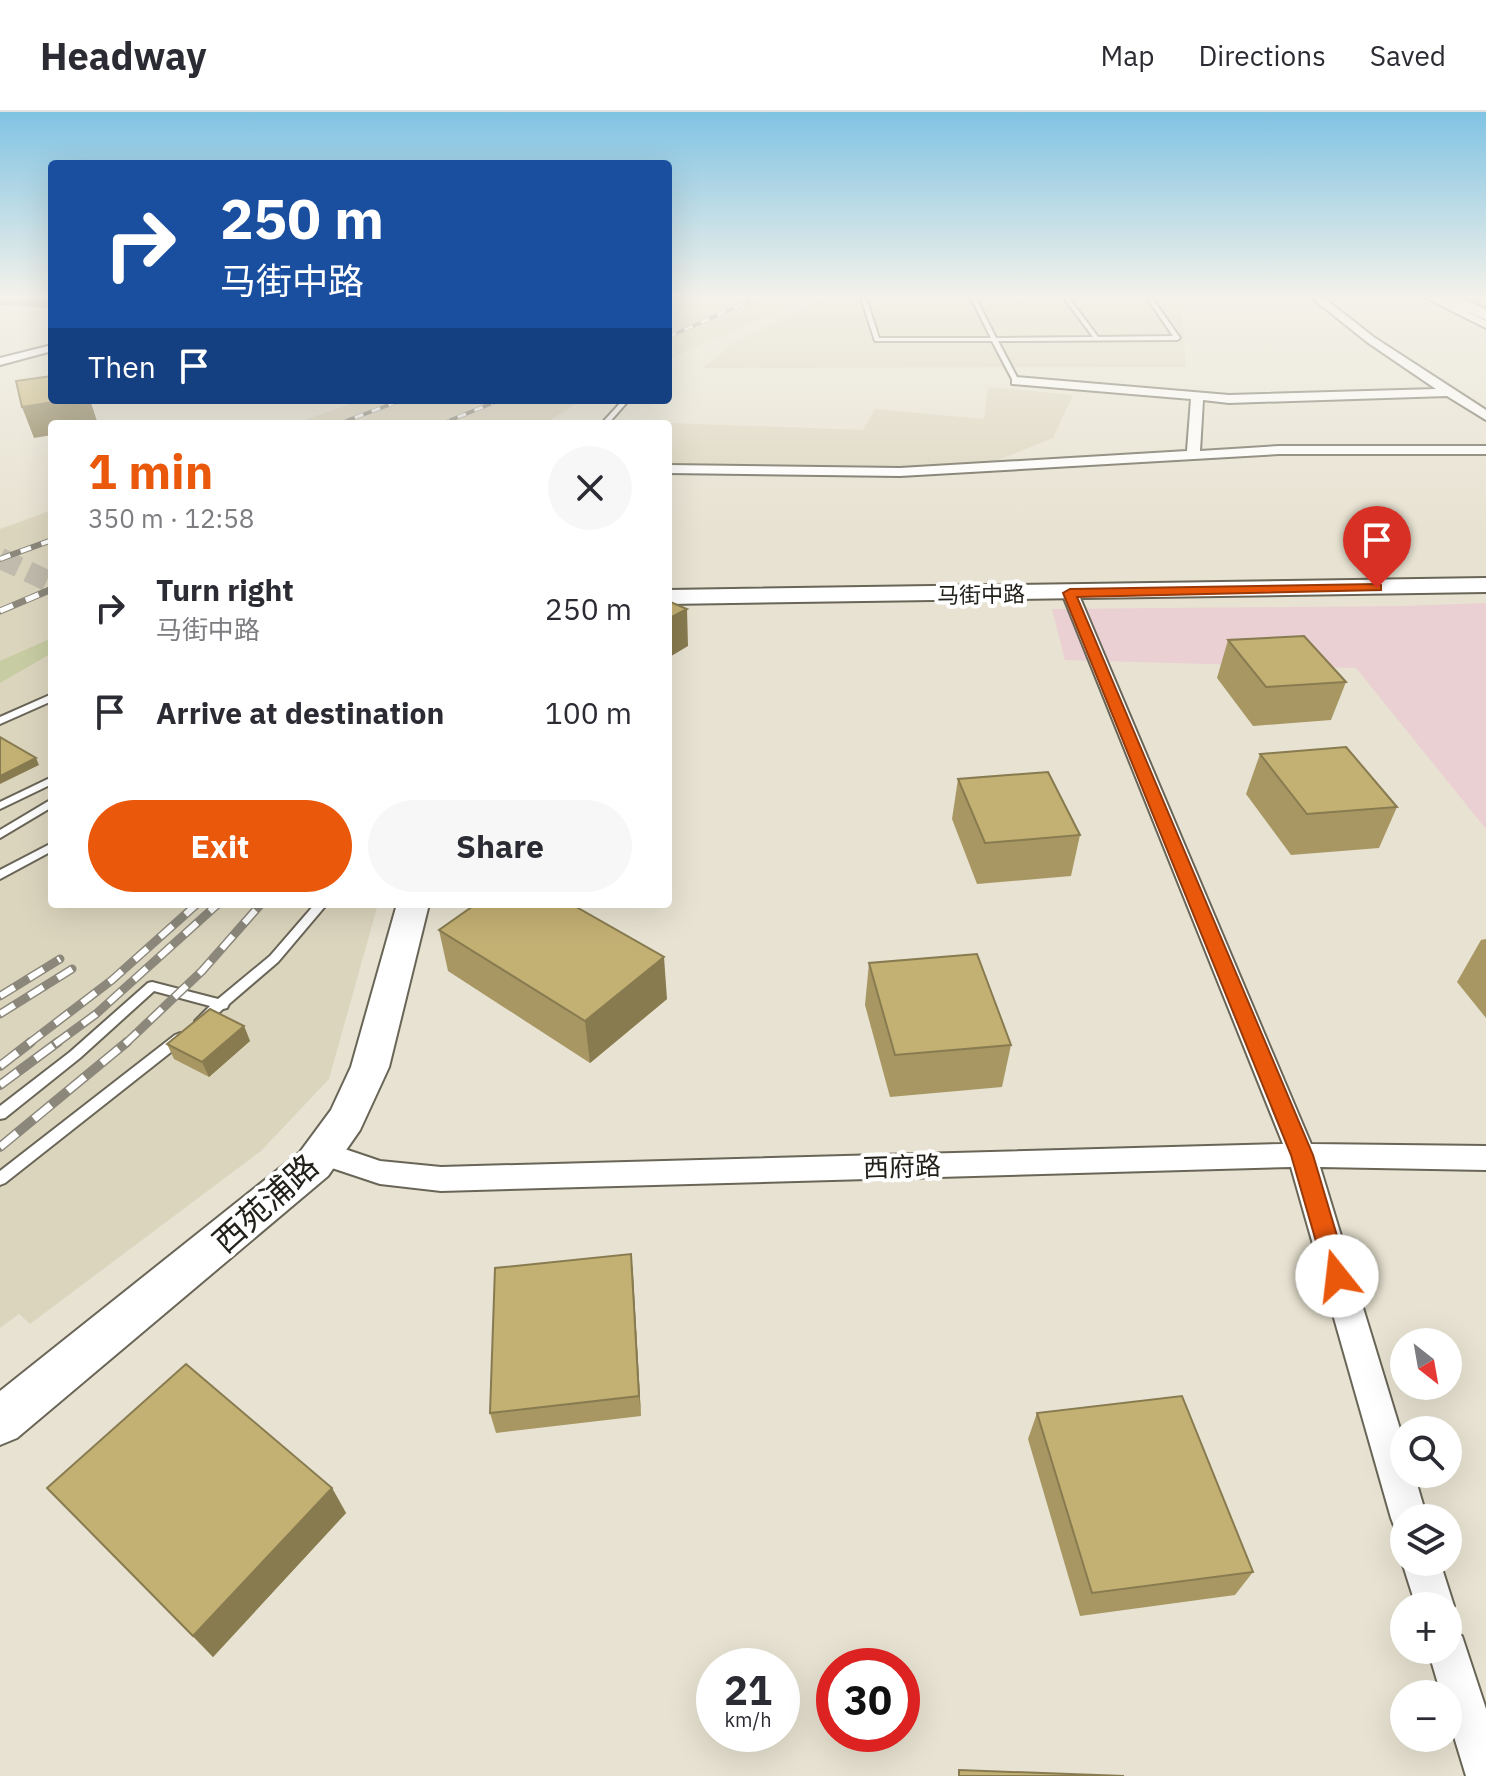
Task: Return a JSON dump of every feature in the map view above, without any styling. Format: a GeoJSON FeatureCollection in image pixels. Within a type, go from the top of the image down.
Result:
{"type":"FeatureCollection","features":[{"type":"Feature","properties":{"kind":"street"},"geometry":{"type":"LineString","coordinates":[[1426,376],[1486,416]]}},
{"type":"Feature","properties":{"kind":"street"},"geometry":{"type":"LineString","coordinates":[[1016,381],[1229,399],[1451,392]]}},
{"type":"Feature","properties":{"kind":"street"},"geometry":{"type":"LineString","coordinates":[[1193,456],[1197,396]]}},
{"type":"Feature","properties":{"kind":"street"},"geometry":{"type":"LineString","coordinates":[[672,469],[900,472],[1279,450],[1486,450]]}},
{"type":"Feature","properties":{"kind":"street","name":"马街中路"},"geometry":{"type":"LineString","coordinates":[[672,597],[1486,585]]}},
{"type":"Feature","properties":{"kind":"street"},"geometry":{"type":"LineString","coordinates":[[1070,593],[1302,1155],[1405,1504]]}},
{"type":"Feature","properties":{"kind":"street","name":"西苑浦路"},"geometry":{"type":"LineString","coordinates":[[0,1421],[314,1164],[346,1119],[370,1067],[412,908]]}},
{"type":"Feature","properties":{"kind":"street","name":"西府路"},"geometry":{"type":"LineString","coordinates":[[321,1153],[361,1170],[400,1177],[441,1179],[1302,1155],[1486,1158]]}},
{"type":"Feature","properties":{"kind":"street"},"geometry":{"type":"LineString","coordinates":[[1452,1664],[1486,1775]]}},
{"type":"Feature","properties":{"kind":"lane"},"geometry":{"type":"LineString","coordinates":[[1013,376],[1016,381]]}},
{"type":"Feature","properties":{"kind":"lane"},"geometry":{"type":"LineString","coordinates":[[608,420],[622,404]]}},
{"type":"Feature","properties":{"kind":"lane"},"geometry":{"type":"LineString","coordinates":[[0,721],[48,699]]}},
{"type":"Feature","properties":{"kind":"lane"},"geometry":{"type":"LineString","coordinates":[[0,806],[48,782]]}},
{"type":"Feature","properties":{"kind":"lane"},"geometry":{"type":"LineString","coordinates":[[38,787],[48,796]]}},
{"type":"Feature","properties":{"kind":"lane"},"geometry":{"type":"LineString","coordinates":[[0,835],[48,803]]}},
{"type":"Feature","properties":{"kind":"lane"},"geometry":{"type":"LineString","coordinates":[[0,875],[48,848]]}},
{"type":"Feature","properties":{"kind":"lane"},"geometry":{"type":"LineString","coordinates":[[0,1179],[223,1005],[274,959],[318,908]]}},
{"type":"Feature","properties":{"kind":"lane"},"geometry":{"type":"LineString","coordinates":[[0,1114],[75,1055],[152,986],[223,1005]]}},
{"type":"Feature","properties":{"kind":"shaded area"},"geometry":{"type":"Polygon","coordinates":[[[988,387],[1073,395],[1053,438],[988,464],[889,469],[672,467],[672,423],[863,430],[875,409],[984,419],[988,387]]]}},
{"type":"Feature","properties":{"kind":"shaded area"},"geometry":{"type":"Polygon","coordinates":[[[350,404],[576,404],[550,420],[304,420],[350,404]]]}},
{"type":"Feature","properties":{"kind":"shaded area"},"geometry":{"type":"Polygon","coordinates":[[[48,511],[48,908],[377,908],[329,1079],[261,1151],[30,1324],[19,1314],[0,1328],[0,529],[48,511]]]}},
{"type":"Feature","properties":{"kind":"shaded area"},"geometry":{"type":"Polygon","coordinates":[[[1486,603],[1486,829],[1356,668],[1065,660],[1052,609],[1402,606],[1486,603]]]}},
{"type":"Feature","properties":{"kind":"green space"},"geometry":{"type":"Polygon","coordinates":[[[48,640],[48,655],[0,683],[0,661],[48,640]]]}},
{"type":"Feature","properties":{"kind":"building"},"geometry":{"type":"Polygon","coordinates":[[[48,377],[48,403],[22,407],[16,381],[48,377]]]}},
{"type":"Feature","properties":{"kind":"building"},"geometry":{"type":"Polygon","coordinates":[[[672,603],[687,609],[672,617],[672,603]]]}},
{"type":"Feature","properties":{"kind":"building"},"geometry":{"type":"Polygon","coordinates":[[[1304,636],[1346,682],[1266,687],[1228,640],[1304,636]]]}},
{"type":"Feature","properties":{"kind":"building"},"geometry":{"type":"Polygon","coordinates":[[[0,737],[36,758],[0,776],[0,737]]]}},
{"type":"Feature","properties":{"kind":"building"},"geometry":{"type":"Polygon","coordinates":[[[1346,747],[1397,807],[1307,814],[1260,754],[1346,747]]]}},
{"type":"Feature","properties":{"kind":"building"},"geometry":{"type":"Polygon","coordinates":[[[1048,772],[1080,835],[985,843],[958,779],[1048,772]]]}},
{"type":"Feature","properties":{"kind":"building"},"geometry":{"type":"Polygon","coordinates":[[[470,908],[578,908],[664,957],[585,1021],[439,930],[470,908]]]}},
{"type":"Feature","properties":{"kind":"building"},"geometry":{"type":"Polygon","coordinates":[[[977,954],[1011,1045],[895,1055],[869,963],[977,954]]]}},
{"type":"Feature","properties":{"kind":"building"},"geometry":{"type":"Polygon","coordinates":[[[210,1009],[244,1026],[202,1062],[167,1044],[210,1009]]]}},
{"type":"Feature","properties":{"kind":"building"},"geometry":{"type":"Polygon","coordinates":[[[631,1254],[639,1396],[490,1413],[495,1268],[631,1254]]]}},
{"type":"Feature","properties":{"kind":"building"},"geometry":{"type":"Polygon","coordinates":[[[186,1364],[332,1488],[193,1636],[47,1488],[186,1364]]]}},
{"type":"Feature","properties":{"kind":"building"},"geometry":{"type":"Polygon","coordinates":[[[1182,1396],[1253,1572],[1092,1593],[1037,1413],[1182,1396]]]}},
{"type":"Feature","properties":{"kind":"building"},"geometry":{"type":"Polygon","coordinates":[[[959,1770],[1124,1776],[959,1776],[959,1770]]]}},
{"type":"Feature","properties":{"kind":"tunnel"},"geometry":{"type":"LineString","coordinates":[[0,558],[48,581]]}},
{"type":"Feature","properties":{"kind":"railway"},"geometry":{"type":"LineString","coordinates":[[349,420],[391,404]]}},
{"type":"Feature","properties":{"kind":"railway"},"geometry":{"type":"LineString","coordinates":[[451,420],[490,404]]}},
{"type":"Feature","properties":{"kind":"railway"},"geometry":{"type":"LineString","coordinates":[[0,559],[48,541]]}},
{"type":"Feature","properties":{"kind":"railway"},"geometry":{"type":"LineString","coordinates":[[0,611],[48,591]]}},
{"type":"Feature","properties":{"kind":"railway"},"geometry":{"type":"LineString","coordinates":[[28,1044],[112,980],[193,908]]}},
{"type":"Feature","properties":{"kind":"railway"},"geometry":{"type":"LineString","coordinates":[[55,1044],[96,1014],[214,908]]}},
{"type":"Feature","properties":{"kind":"railway"},"geometry":{"type":"LineString","coordinates":[[125,1044],[202,971],[257,908]]}},
{"type":"Feature","properties":{"kind":"railway"},"geometry":{"type":"LineString","coordinates":[[0,996],[60,959]]}},
{"type":"Feature","properties":{"kind":"railway"},"geometry":{"type":"LineString","coordinates":[[0,1014],[72,969]]}},
{"type":"Feature","properties":{"kind":"railway"},"geometry":{"type":"LineString","coordinates":[[0,1066],[31,1042]]}},
{"type":"Feature","properties":{"kind":"railway"},"geometry":{"type":"LineString","coordinates":[[0,1085],[58,1042]]}},
{"type":"Feature","properties":{"kind":"railway"},"geometry":{"type":"LineString","coordinates":[[0,1147],[127,1042]]}},
{"type":"Feature","properties":{"kind":"route"},"geometry":{"type":"LineString","coordinates":[[1337,1276],[1302,1155],[1070,593],[1377,588]]}}]}
